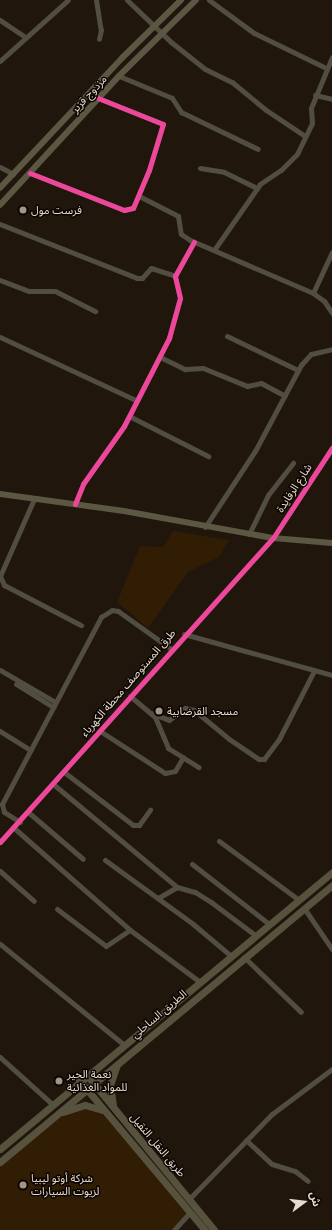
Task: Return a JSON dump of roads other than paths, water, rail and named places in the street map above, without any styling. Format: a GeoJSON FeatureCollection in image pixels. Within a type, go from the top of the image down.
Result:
{"type":"FeatureCollection","features":[{"type":"Feature","properties":{"kind":"highway","name":"الطريق الساحلي"},"geometry":{"type":"LineString","coordinates":[[0,1149],[86,1074],[200,982],[332,872]]}},
{"type":"Feature","properties":{"kind":"highway","name":"الطريق الساحلي"},"geometry":{"type":"LineString","coordinates":[[0,1162],[332,885]]}},
{"type":"Feature","properties":{"kind":"highway"},"geometry":{"type":"LineString","coordinates":[[57,1114],[85,1105],[112,1112],[110,1085],[118,1062]]}},
{"type":"Feature","properties":{"kind":"highway","name":"طريق النقل الثقيل"},"geometry":{"type":"LineString","coordinates":[[86,1074],[112,1112],[204,1230]]}},
{"type":"Feature","properties":{"kind":"highway","name":"طريق النقل الثقيل"},"geometry":{"type":"LineString","coordinates":[[79,1080],[86,1089],[112,1112],[189,1199],[214,1230]]}},
{"type":"Feature","properties":{"kind":"main road","name":"مزدوج قزير"},"geometry":{"type":"LineString","coordinates":[[0,188],[155,24],[181,0]]}},
{"type":"Feature","properties":{"kind":"main road","name":"مزدوج قزير"},"geometry":{"type":"LineString","coordinates":[[0,205],[161,32],[196,0]]}},
{"type":"Feature","properties":{"kind":"main road"},"geometry":{"type":"LineString","coordinates":[[0,494],[75,504],[273,538],[332,543]]}},
{"type":"Feature","properties":{"kind":"street"},"geometry":{"type":"LineString","coordinates":[[0,61],[68,0]]}},
{"type":"Feature","properties":{"kind":"street"},"geometry":{"type":"LineString","coordinates":[[96,0],[101,30],[99,40]]}},
{"type":"Feature","properties":{"kind":"street"},"geometry":{"type":"LineString","coordinates":[[127,0],[155,24],[161,32],[205,69],[228,80],[305,136]]}},
{"type":"Feature","properties":{"kind":"street"},"geometry":{"type":"LineString","coordinates":[[209,0],[254,33],[326,68]]}},
{"type":"Feature","properties":{"kind":"street"},"geometry":{"type":"LineString","coordinates":[[0,20],[25,37]]}},
{"type":"Feature","properties":{"kind":"street"},"geometry":{"type":"LineString","coordinates":[[214,250],[257,188],[293,160],[312,123],[311,108],[326,68],[332,57]]}},
{"type":"Feature","properties":{"kind":"street"},"geometry":{"type":"LineString","coordinates":[[119,76],[172,98],[181,112],[258,149]]}},
{"type":"Feature","properties":{"kind":"street"},"geometry":{"type":"LineString","coordinates":[[316,95],[332,99]]}},
{"type":"Feature","properties":{"kind":"street"},"geometry":{"type":"LineString","coordinates":[[30,173],[124,210],[133,208],[139,196],[163,124],[98,98]]}},
{"type":"Feature","properties":{"kind":"street"},"geometry":{"type":"LineString","coordinates":[[0,167],[13,174]]}},
{"type":"Feature","properties":{"kind":"street"},"geometry":{"type":"LineString","coordinates":[[200,168],[224,172],[257,188]]}},
{"type":"Feature","properties":{"kind":"street"},"geometry":{"type":"LineString","coordinates":[[139,196],[178,216],[181,234],[194,242],[313,293],[324,301],[332,313]]}},
{"type":"Feature","properties":{"kind":"street"},"geometry":{"type":"LineString","coordinates":[[0,224],[137,278],[142,278],[151,268],[175,276]]}},
{"type":"Feature","properties":{"kind":"street"},"geometry":{"type":"LineString","coordinates":[[75,504],[83,484],[129,416],[136,400],[160,357],[179,307],[180,291],[175,276],[194,242]]}},
{"type":"Feature","properties":{"kind":"street"},"geometry":{"type":"LineString","coordinates":[[313,293],[332,252]]}},
{"type":"Feature","properties":{"kind":"street"},"geometry":{"type":"LineString","coordinates":[[0,280],[29,291],[55,291],[95,311]]}},
{"type":"Feature","properties":{"kind":"street"},"geometry":{"type":"LineString","coordinates":[[227,336],[298,370]]}},
{"type":"Feature","properties":{"kind":"street"},"geometry":{"type":"LineString","coordinates":[[0,337],[136,400]]}},
{"type":"Feature","properties":{"kind":"street"},"geometry":{"type":"LineString","coordinates":[[205,527],[255,451],[298,370],[311,354],[332,349]]}},
{"type":"Feature","properties":{"kind":"street"},"geometry":{"type":"LineString","coordinates":[[160,357],[185,369],[203,368],[247,386],[261,383],[285,396]]}},
{"type":"Feature","properties":{"kind":"street"},"geometry":{"type":"LineString","coordinates":[[129,416],[208,456]]}},
{"type":"Feature","properties":{"kind":"street","name":"شارع الرفايدة"},"geometry":{"type":"LineString","coordinates":[[273,538],[332,448]]}},
{"type":"Feature","properties":{"kind":"street"},"geometry":{"type":"LineString","coordinates":[[249,534],[268,495],[293,463]]}},
{"type":"Feature","properties":{"kind":"street"},"geometry":{"type":"LineString","coordinates":[[34,499],[0,576],[4,585],[81,625]]}},
{"type":"Feature","properties":{"kind":"street","name":"طرق المستوصف محطة الكهرباء"},"geometry":{"type":"LineString","coordinates":[[0,842],[20,822],[184,634],[273,538]]}},
{"type":"Feature","properties":{"kind":"street"},"geometry":{"type":"LineString","coordinates":[[20,822],[4,812],[1,802],[95,627],[108,612],[124,615],[171,649]]}},
{"type":"Feature","properties":{"kind":"street"},"geometry":{"type":"LineString","coordinates":[[184,634],[332,675]]}},
{"type":"Feature","properties":{"kind":"street"},"geometry":{"type":"LineString","coordinates":[[0,670],[54,704]]}},
{"type":"Feature","properties":{"kind":"street"},"geometry":{"type":"LineString","coordinates":[[130,696],[151,713],[169,720],[181,710],[189,708],[229,739],[259,759],[264,759],[279,738],[314,671]]}},
{"type":"Feature","properties":{"kind":"street"},"geometry":{"type":"LineString","coordinates":[[0,674],[54,704]]}},
{"type":"Feature","properties":{"kind":"street"},"geometry":{"type":"LineString","coordinates":[[151,713],[168,748],[198,767]]}},
{"type":"Feature","properties":{"kind":"street"},"geometry":{"type":"LineString","coordinates":[[0,731],[30,750]]}},
{"type":"Feature","properties":{"kind":"street"},"geometry":{"type":"LineString","coordinates":[[100,731],[165,773],[175,771],[183,757]]}},
{"type":"Feature","properties":{"kind":"street"},"geometry":{"type":"LineString","coordinates":[[64,772],[133,825],[139,825],[150,810]]}},
{"type":"Feature","properties":{"kind":"street"},"geometry":{"type":"LineString","coordinates":[[53,784],[177,887],[195,892],[211,902],[255,936]]}},
{"type":"Feature","properties":{"kind":"street"},"geometry":{"type":"LineString","coordinates":[[28,812],[83,859]]}},
{"type":"Feature","properties":{"kind":"street"},"geometry":{"type":"LineString","coordinates":[[14,828],[130,930],[200,982]]}},
{"type":"Feature","properties":{"kind":"street"},"geometry":{"type":"LineString","coordinates":[[219,840],[299,900]]}},
{"type":"Feature","properties":{"kind":"street"},"geometry":{"type":"LineString","coordinates":[[105,860],[158,898],[231,956]]}},
{"type":"Feature","properties":{"kind":"street"},"geometry":{"type":"LineString","coordinates":[[192,864],[270,924]]}},
{"type":"Feature","properties":{"kind":"street"},"geometry":{"type":"LineString","coordinates":[[0,871],[34,901]]}},
{"type":"Feature","properties":{"kind":"street"},"geometry":{"type":"LineString","coordinates":[[158,898],[177,887]]}},
{"type":"Feature","properties":{"kind":"street"},"geometry":{"type":"LineString","coordinates":[[304,908],[330,940],[332,949]]}},
{"type":"Feature","properties":{"kind":"street"},"geometry":{"type":"LineString","coordinates":[[57,909],[106,946],[130,930]]}},
{"type":"Feature","properties":{"kind":"street"},"geometry":{"type":"LineString","coordinates":[[0,944],[123,1044]]}},
{"type":"Feature","properties":{"kind":"street"},"geometry":{"type":"LineString","coordinates":[[244,957],[301,1012]]}},
{"type":"Feature","properties":{"kind":"street"},"geometry":{"type":"LineString","coordinates":[[0,1057],[52,1104]]}},
{"type":"Feature","properties":{"kind":"street"},"geometry":{"type":"LineString","coordinates":[[189,1199],[246,1140],[288,1100],[332,1069]]}},
{"type":"Feature","properties":{"kind":"street"},"geometry":{"type":"LineString","coordinates":[[246,1140],[272,1164],[295,1171],[308,1181]]}},
{"type":"Feature","properties":{"kind":"street"},"geometry":{"type":"LineString","coordinates":[[174,1230],[190,1212]]}},
{"type":"Feature","properties":{"kind":"place","name":"فرست مول"},"geometry":{"type":"Point","coordinates":[23,210]}},
{"type":"Feature","properties":{"kind":"place","name":"مسجد القرضابية"},"geometry":{"type":"Point","coordinates":[159,711]}},
{"type":"Feature","properties":{"kind":"place","name":"نعمة الخير للمواد الغذائية"},"geometry":{"type":"Point","coordinates":[59,1081]}},
{"type":"Feature","properties":{"kind":"place","name":"شركة أوتو ليبيا لزيوت السيارات"},"geometry":{"type":"Point","coordinates":[23,1185]}}]}
